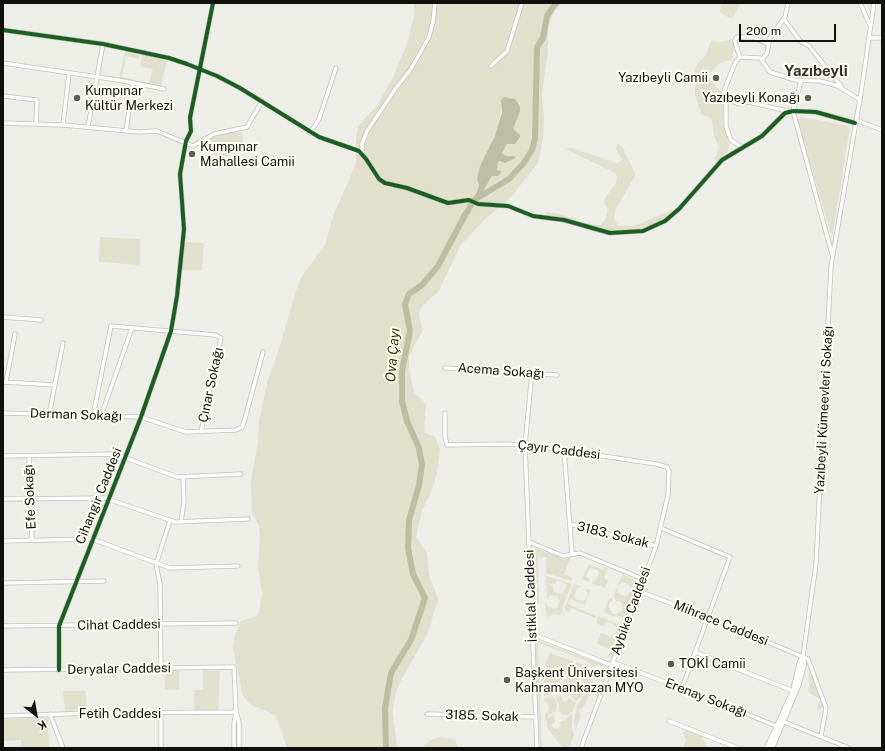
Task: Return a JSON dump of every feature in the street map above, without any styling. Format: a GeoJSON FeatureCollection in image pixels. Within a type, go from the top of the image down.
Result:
{"type":"FeatureCollection","features":[{"type":"Feature","properties":{"kind":"main road"},"geometry":{"type":"LineString","coordinates":[[767,748],[792,691],[803,656]]}},
{"type":"Feature","properties":{"kind":"main road"},"geometry":{"type":"LineString","coordinates":[[772,748],[798,686],[804,665],[803,656]]}},
{"type":"Feature","properties":{"kind":"street","name":"Cihangir Caddesi"},"geometry":{"type":"LineString","coordinates":[[59,670],[59,626],[92,539],[142,417],[171,331],[177,296],[184,229],[180,183],[186,143],[191,130],[190,118],[213,3]]}},
{"type":"Feature","properties":{"kind":"street"},"geometry":{"type":"LineString","coordinates":[[362,154],[362,144],[367,131],[396,88],[411,69],[427,40],[433,22],[435,3]]}},
{"type":"Feature","properties":{"kind":"street"},"geometry":{"type":"LineString","coordinates":[[491,66],[507,51],[522,3]]}},
{"type":"Feature","properties":{"kind":"street"},"geometry":{"type":"LineString","coordinates":[[762,60],[767,53],[768,44],[772,34],[784,19],[788,3]]}},
{"type":"Feature","properties":{"kind":"street"},"geometry":{"type":"LineString","coordinates":[[860,3],[870,26]]}},
{"type":"Feature","properties":{"kind":"street","name":"Yazıbeyli Kümeevleri Sokağı"},"geometry":{"type":"LineString","coordinates":[[803,656],[816,564],[833,255],[860,100],[874,3]]}},
{"type":"Feature","properties":{"kind":"street"},"geometry":{"type":"LineString","coordinates":[[784,19],[800,41],[809,46],[842,87],[860,100]]}},
{"type":"Feature","properties":{"kind":"street"},"geometry":{"type":"LineString","coordinates":[[3,30],[103,44],[169,58],[200,69],[229,82],[262,101],[310,133],[327,141],[354,149],[362,154],[379,179],[385,183],[407,188],[448,203],[469,200],[478,204],[508,206],[540,218],[564,220],[610,233],[643,231],[660,225],[671,216],[722,160],[741,147],[762,136],[780,117],[791,111]]}},
{"type":"Feature","properties":{"kind":"street"},"geometry":{"type":"LineString","coordinates":[[740,57],[735,40],[737,37],[752,37],[768,44]]}},
{"type":"Feature","properties":{"kind":"street"},"geometry":{"type":"LineString","coordinates":[[868,38],[882,38]]}},
{"type":"Feature","properties":{"kind":"street"},"geometry":{"type":"LineString","coordinates":[[88,127],[103,44]]}},
{"type":"Feature","properties":{"kind":"street"},"geometry":{"type":"LineString","coordinates":[[741,147],[731,140],[726,127],[724,86],[735,63],[740,57],[750,56],[762,60],[767,69],[773,74],[801,80],[820,81],[842,87]]}},
{"type":"Feature","properties":{"kind":"street"},"geometry":{"type":"LineString","coordinates":[[3,63],[164,89]]}},
{"type":"Feature","properties":{"kind":"street"},"geometry":{"type":"LineString","coordinates":[[310,133],[319,119],[336,68]]}},
{"type":"Feature","properties":{"kind":"street"},"geometry":{"type":"LineString","coordinates":[[63,125],[69,73]]}},
{"type":"Feature","properties":{"kind":"street","name":"Yazıbeyli Kümeevleri Sokağı"},"geometry":{"type":"LineString","coordinates":[[801,80],[791,111],[833,255]]}},
{"type":"Feature","properties":{"kind":"street"},"geometry":{"type":"LineString","coordinates":[[126,131],[133,83]]}},
{"type":"Feature","properties":{"kind":"street"},"geometry":{"type":"LineString","coordinates":[[3,96],[37,100],[36,124]]}},
{"type":"Feature","properties":{"kind":"street"},"geometry":{"type":"LineString","coordinates":[[725,98],[738,104],[750,102],[791,111],[816,112],[882,130]]}},
{"type":"Feature","properties":{"kind":"street"},"geometry":{"type":"LineString","coordinates":[[3,123],[63,125],[126,131],[161,132],[186,143],[195,145],[214,134],[244,128],[250,124],[262,101]]}},
{"type":"Feature","properties":{"kind":"street"},"geometry":{"type":"LineString","coordinates":[[3,317],[41,320]]}},
{"type":"Feature","properties":{"kind":"street"},"geometry":{"type":"LineString","coordinates":[[92,416],[111,326],[171,331]]}},
{"type":"Feature","properties":{"kind":"street"},"geometry":{"type":"LineString","coordinates":[[101,416],[132,328]]}},
{"type":"Feature","properties":{"kind":"street","name":"Çınar Sokağı"},"geometry":{"type":"LineString","coordinates":[[171,331],[215,335],[221,338],[201,432]]}},
{"type":"Feature","properties":{"kind":"street"},"geometry":{"type":"LineString","coordinates":[[15,334],[5,382],[55,386]]}},
{"type":"Feature","properties":{"kind":"street"},"geometry":{"type":"LineString","coordinates":[[49,415],[64,343]]}},
{"type":"Feature","properties":{"kind":"street","name":"Derman Sokağı"},"geometry":{"type":"LineString","coordinates":[[3,412],[49,415],[142,417],[181,432],[236,430],[242,427],[263,352]]}},
{"type":"Feature","properties":{"kind":"street","name":"Acema Sokağı"},"geometry":{"type":"LineString","coordinates":[[445,368],[532,372],[557,375]]}},
{"type":"Feature","properties":{"kind":"street","name":"İstiklal Caddesi"},"geometry":{"type":"LineString","coordinates":[[532,372],[525,445],[538,748]]}},
{"type":"Feature","properties":{"kind":"street","name":"Çayır Caddesi"},"geometry":{"type":"LineString","coordinates":[[445,413],[445,436],[447,445],[525,445],[564,449],[656,464],[669,470]]}},
{"type":"Feature","properties":{"kind":"street"},"geometry":{"type":"LineString","coordinates":[[564,449],[572,554]]}},
{"type":"Feature","properties":{"kind":"street"},"geometry":{"type":"LineString","coordinates":[[3,456],[110,454],[126,457],[173,476],[183,477],[241,474]]}},
{"type":"Feature","properties":{"kind":"street","name":"Efe Sokağı"},"geometry":{"type":"LineString","coordinates":[[29,456],[32,539]]}},
{"type":"Feature","properties":{"kind":"street","name":"Aybike Caddesi"},"geometry":{"type":"LineString","coordinates":[[581,748],[638,591],[656,546],[668,495],[669,470]]}},
{"type":"Feature","properties":{"kind":"street"},"geometry":{"type":"LineString","coordinates":[[181,522],[184,502],[183,477]]}},
{"type":"Feature","properties":{"kind":"street"},"geometry":{"type":"LineString","coordinates":[[3,499],[109,499],[170,521],[181,522],[248,519]]}},
{"type":"Feature","properties":{"kind":"street"},"geometry":{"type":"LineString","coordinates":[[161,668],[160,579],[156,564],[170,521]]}},
{"type":"Feature","properties":{"kind":"street","name":"3183. Sokak"},"geometry":{"type":"LineString","coordinates":[[570,524],[656,546]]}},
{"type":"Feature","properties":{"kind":"street"},"geometry":{"type":"LineString","coordinates":[[661,528],[730,557],[682,688]]}},
{"type":"Feature","properties":{"kind":"street"},"geometry":{"type":"LineString","coordinates":[[3,541],[32,539],[92,539],[156,564],[178,569],[238,566]]}},
{"type":"Feature","properties":{"kind":"street"},"geometry":{"type":"LineString","coordinates":[[529,542],[562,556],[580,553],[643,579]]}},
{"type":"Feature","properties":{"kind":"street"},"geometry":{"type":"LineString","coordinates":[[3,583],[104,581]]}},
{"type":"Feature","properties":{"kind":"street","name":"Mihrace Caddesi"},"geometry":{"type":"LineString","coordinates":[[638,591],[708,617],[803,656]]}},
{"type":"Feature","properties":{"kind":"street","name":"Cihat Caddesi"},"geometry":{"type":"LineString","coordinates":[[3,626],[236,623]]}},
{"type":"Feature","properties":{"kind":"street","name":"Erenay Sokağı"},"geometry":{"type":"LineString","coordinates":[[532,634],[682,688],[776,726]]}},
{"type":"Feature","properties":{"kind":"street"},"geometry":{"type":"LineString","coordinates":[[695,652],[792,691]]}},
{"type":"Feature","properties":{"kind":"street"},"geometry":{"type":"LineString","coordinates":[[803,656],[809,661],[826,708],[821,736]]}},
{"type":"Feature","properties":{"kind":"street","name":"Deryalar Caddesi"},"geometry":{"type":"LineString","coordinates":[[3,670],[234,667],[236,712]]}},
{"type":"Feature","properties":{"kind":"street"},"geometry":{"type":"LineString","coordinates":[[234,748],[234,724],[236,712]]}},
{"type":"Feature","properties":{"kind":"street"},"geometry":{"type":"LineString","coordinates":[[236,712],[240,723],[239,748]]}},
{"type":"Feature","properties":{"kind":"street","name":"Fetih Caddesi"},"geometry":{"type":"LineString","coordinates":[[3,716],[236,712]]}},
{"type":"Feature","properties":{"kind":"street"},"geometry":{"type":"LineString","coordinates":[[50,714],[63,748]]}},
{"type":"Feature","properties":{"kind":"street"},"geometry":{"type":"LineString","coordinates":[[161,714],[161,748]]}},
{"type":"Feature","properties":{"kind":"street","name":"3185. Sokak"},"geometry":{"type":"LineString","coordinates":[[427,714],[536,717]]}},
{"type":"Feature","properties":{"kind":"street"},"geometry":{"type":"LineString","coordinates":[[669,720],[738,748]]}},
{"type":"Feature","properties":{"kind":"street"},"geometry":{"type":"LineString","coordinates":[[784,722],[849,748]]}},
{"type":"Feature","properties":{"kind":"shaded area"},"geometry":{"type":"Polygon","coordinates":[[[414,3],[562,3],[555,10],[548,27],[548,52],[542,94],[544,119],[543,140],[538,163],[511,197],[484,220],[460,246],[439,291],[423,305],[419,313],[422,332],[409,356],[409,368],[414,393],[422,399],[426,405],[425,433],[435,437],[440,449],[438,469],[431,493],[422,510],[416,537],[427,553],[429,575],[438,599],[428,633],[399,684],[395,696],[393,711],[397,748],[287,748],[276,716],[265,710],[252,706],[243,696],[233,648],[235,635],[241,621],[257,616],[259,613],[262,594],[258,566],[260,537],[259,526],[252,513],[251,479],[258,443],[259,420],[268,379],[279,349],[296,291],[302,276],[325,245],[333,216],[356,164],[356,137],[358,126],[378,104],[392,79],[407,44],[414,16],[414,3]],[[501,103],[501,120],[490,148],[480,166],[477,179],[479,185],[477,192],[461,215],[461,221],[464,224],[467,214],[474,207],[484,186],[490,181],[492,176],[496,176],[499,161],[505,163],[511,161],[512,156],[506,156],[502,153],[503,149],[509,143],[515,144],[520,137],[520,135],[513,129],[520,112],[520,103],[501,103]]]}},
{"type":"Feature","properties":{"kind":"shaded area"},"geometry":{"type":"Polygon","coordinates":[[[721,3],[741,3],[732,19],[720,13],[721,3]]]}},
{"type":"Feature","properties":{"kind":"shaded area"},"geometry":{"type":"Polygon","coordinates":[[[733,39],[734,50],[732,60],[721,62],[709,74],[709,78],[721,92],[723,98],[723,124],[729,144],[728,151],[716,162],[715,159],[719,147],[714,136],[712,120],[708,116],[702,115],[695,95],[695,87],[698,81],[694,71],[698,63],[706,55],[711,41],[721,42],[733,39]]]}},
{"type":"Feature","properties":{"kind":"shaded area"},"geometry":{"type":"Polygon","coordinates":[[[125,52],[139,55],[138,59],[126,56],[122,77],[149,83],[153,69],[140,66],[143,55],[167,61],[161,87],[119,78],[125,52]]]}},
{"type":"Feature","properties":{"kind":"shaded area"},"geometry":{"type":"Polygon","coordinates":[[[504,97],[515,99],[520,106],[520,112],[513,129],[520,135],[520,137],[515,144],[507,144],[502,153],[506,156],[514,156],[516,158],[505,163],[499,161],[497,170],[501,171],[501,173],[498,176],[492,176],[463,224],[460,221],[461,215],[477,192],[479,185],[477,179],[480,166],[495,136],[502,113],[501,100],[504,97]]]}},
{"type":"Feature","properties":{"kind":"shaded area"},"geometry":{"type":"Polygon","coordinates":[[[800,117],[850,126],[833,234],[831,233],[797,120],[800,117]]]}},
{"type":"Feature","properties":{"kind":"shaded area"},"geometry":{"type":"Polygon","coordinates":[[[228,132],[242,132],[244,148],[230,155],[217,157],[207,145],[207,140],[228,132]]]}},
{"type":"Feature","properties":{"kind":"shaded area"},"geometry":{"type":"Polygon","coordinates":[[[617,143],[622,146],[635,173],[635,176],[616,209],[614,217],[618,226],[634,226],[672,210],[672,214],[650,227],[613,232],[546,216],[547,212],[557,213],[582,222],[600,225],[604,222],[608,210],[604,203],[605,198],[616,183],[617,176],[615,173],[564,148],[575,149],[617,163],[622,160],[616,149],[617,143]]]}},
{"type":"Feature","properties":{"kind":"shaded area"},"geometry":{"type":"Polygon","coordinates":[[[100,237],[140,239],[140,265],[99,262],[100,237]]]}},
{"type":"Feature","properties":{"kind":"shaded area"},"geometry":{"type":"Polygon","coordinates":[[[185,242],[204,243],[202,270],[182,270],[185,242]]]}},
{"type":"Feature","properties":{"kind":"shaded area"},"geometry":{"type":"Polygon","coordinates":[[[535,548],[564,559],[571,557],[564,574],[573,578],[571,581],[546,573],[546,557],[538,557],[539,601],[541,603],[537,604],[535,548]]]}},
{"type":"Feature","properties":{"kind":"shaded area"},"geometry":{"type":"Polygon","coordinates":[[[589,564],[603,570],[604,567],[608,568],[604,578],[608,581],[605,588],[591,583],[596,580],[599,573],[598,570],[592,568],[589,569],[586,576],[589,582],[582,579],[589,564]]]}},
{"type":"Feature","properties":{"kind":"shaded area"},"geometry":{"type":"Polygon","coordinates":[[[623,574],[639,582],[625,621],[622,617],[615,615],[614,617],[604,612],[609,599],[612,598],[613,601],[609,603],[609,607],[612,613],[616,614],[623,610],[620,601],[616,601],[614,597],[616,588],[618,589],[617,593],[627,597],[631,588],[630,585],[623,582],[617,586],[623,574]]]}},
{"type":"Feature","properties":{"kind":"shaded area"},"geometry":{"type":"Polygon","coordinates":[[[546,576],[572,584],[562,608],[563,612],[558,616],[556,613],[547,617],[545,602],[547,606],[554,609],[557,608],[560,600],[558,597],[551,595],[547,598],[546,583],[553,586],[553,591],[560,594],[563,593],[567,585],[558,580],[554,585],[546,582],[546,576]]]}},
{"type":"Feature","properties":{"kind":"shaded area"},"geometry":{"type":"Polygon","coordinates":[[[574,584],[583,587],[577,588],[574,596],[575,599],[582,601],[585,600],[588,593],[585,588],[590,590],[585,605],[570,599],[568,604],[596,616],[595,618],[571,608],[569,612],[566,611],[565,608],[574,584]]]}},
{"type":"Feature","properties":{"kind":"shaded area"},"geometry":{"type":"Polygon","coordinates":[[[598,616],[619,625],[620,623],[623,624],[610,658],[606,657],[609,656],[611,650],[597,644],[601,633],[614,638],[618,627],[609,622],[606,622],[604,627],[596,623],[598,616]]]}},
{"type":"Feature","properties":{"kind":"shaded area"},"geometry":{"type":"Polygon","coordinates":[[[535,639],[604,665],[601,667],[599,664],[594,667],[587,661],[538,643],[542,748],[540,748],[535,639]]]}},
{"type":"Feature","properties":{"kind":"shaded area"},"geometry":{"type":"Polygon","coordinates":[[[550,653],[573,661],[568,675],[545,666],[550,653]]]}},
{"type":"Feature","properties":{"kind":"shaded area"},"geometry":{"type":"Polygon","coordinates":[[[576,662],[585,665],[591,672],[593,680],[591,689],[587,689],[582,679],[573,672],[576,662]]]}},
{"type":"Feature","properties":{"kind":"shaded area"},"geometry":{"type":"Polygon","coordinates":[[[544,667],[567,676],[554,686],[553,694],[544,696],[544,667]]]}},
{"type":"Feature","properties":{"kind":"shaded area"},"geometry":{"type":"Polygon","coordinates":[[[165,670],[179,670],[179,690],[165,690],[165,670]]]}},
{"type":"Feature","properties":{"kind":"shaded area"},"geometry":{"type":"Polygon","coordinates":[[[203,670],[220,671],[218,710],[194,710],[194,690],[203,690],[203,670]]]}},
{"type":"Feature","properties":{"kind":"shaded area"},"geometry":{"type":"Polygon","coordinates":[[[811,672],[824,706],[819,710],[817,709],[820,699],[809,693],[808,690],[810,681],[808,674],[811,672]]]}},
{"type":"Feature","properties":{"kind":"shaded area"},"geometry":{"type":"Polygon","coordinates":[[[572,673],[580,680],[585,690],[585,693],[577,701],[571,696],[568,689],[561,693],[555,693],[556,688],[572,673]]]}},
{"type":"Feature","properties":{"kind":"shaded area"},"geometry":{"type":"Polygon","coordinates":[[[63,691],[86,691],[87,711],[65,711],[63,691]]]}},
{"type":"Feature","properties":{"kind":"shaded area"},"geometry":{"type":"Polygon","coordinates":[[[590,691],[585,705],[579,710],[581,716],[575,731],[574,719],[577,707],[582,697],[590,691]]]}},
{"type":"Feature","properties":{"kind":"shaded area"},"geometry":{"type":"Polygon","coordinates":[[[561,695],[563,702],[569,698],[576,703],[573,711],[568,715],[563,715],[558,711],[559,705],[555,697],[561,695]]]}},
{"type":"Feature","properties":{"kind":"shaded area"},"geometry":{"type":"Polygon","coordinates":[[[553,696],[557,704],[557,710],[548,716],[545,722],[545,714],[548,712],[549,708],[548,703],[544,701],[544,698],[553,696]]]}},
{"type":"Feature","properties":{"kind":"shaded area"},"geometry":{"type":"Polygon","coordinates":[[[554,714],[555,721],[551,725],[557,729],[561,725],[560,722],[567,719],[568,716],[572,714],[572,728],[574,735],[569,748],[563,748],[547,728],[547,719],[554,714]]]}},
{"type":"Feature","properties":{"kind":"shaded area"},"geometry":{"type":"Polygon","coordinates":[[[48,717],[49,748],[21,748],[21,740],[3,741],[3,719],[48,717]]]}},
{"type":"Feature","properties":{"kind":"shaded area"},"geometry":{"type":"Polygon","coordinates":[[[687,729],[702,736],[706,745],[711,748],[683,748],[686,741],[683,732],[687,729]]]}},
{"type":"Feature","properties":{"kind":"shaded area"},"geometry":{"type":"Polygon","coordinates":[[[440,737],[454,739],[459,748],[422,748],[430,740],[440,737]]]}},
{"type":"Feature","properties":{"kind":"waterway","name":"Ova Çayı"},"geometry":{"type":"LineString","coordinates":[[474,200],[509,179],[523,164],[532,150],[535,139],[537,47],[543,38],[547,16],[556,3]]}},
{"type":"Feature","properties":{"kind":"waterway","name":"Ova Çayı"},"geometry":{"type":"LineString","coordinates":[[386,748],[385,708],[391,673],[411,640],[425,598],[413,574],[408,548],[409,520],[419,485],[422,465],[419,448],[407,421],[402,401],[402,371],[410,331],[405,304],[409,294],[422,285],[438,266],[465,215]]}},
{"type":"Feature","properties":{"kind":"cycle path"},"geometry":{"type":"LineString","coordinates":[[59,670],[59,626],[141,417],[171,331],[177,296],[184,229],[180,174],[186,141],[191,131],[190,118],[213,3]]}},
{"type":"Feature","properties":{"kind":"cycle path"},"geometry":{"type":"LineString","coordinates":[[3,30],[103,44],[169,58],[187,64],[217,76],[240,88],[319,137],[359,151],[379,179],[385,183],[407,188],[448,203],[469,200],[478,204],[508,206],[533,216],[564,220],[610,233],[643,231],[665,221],[679,209],[722,160],[762,136],[785,113],[793,111],[816,112],[855,123]]}},
{"type":"Feature","properties":{"kind":"place","name":"Yazıbeyli Camii"},"geometry":{"type":"Point","coordinates":[716,78]}},
{"type":"Feature","properties":{"kind":"place","name":"Kumpınar Kültür Merkezi"},"geometry":{"type":"Point","coordinates":[77,98]}},
{"type":"Feature","properties":{"kind":"place","name":"Yazıbeyli Konağı"},"geometry":{"type":"Point","coordinates":[808,98]}},
{"type":"Feature","properties":{"kind":"place","name":"Kumpınar Mahallesi Camii"},"geometry":{"type":"Point","coordinates":[192,154]}},
{"type":"Feature","properties":{"kind":"place","name":"TOKİ Camii"},"geometry":{"type":"Point","coordinates":[671,664]}},
{"type":"Feature","properties":{"kind":"place","name":"Başkent Üniversitesi Kahramankazan MYO"},"geometry":{"type":"Point","coordinates":[507,680]}},
{"type":"Feature","properties":{"kind":"district","name":"Yazıbeyli"},"geometry":{"type":"Point","coordinates":[816,71]}}]}
